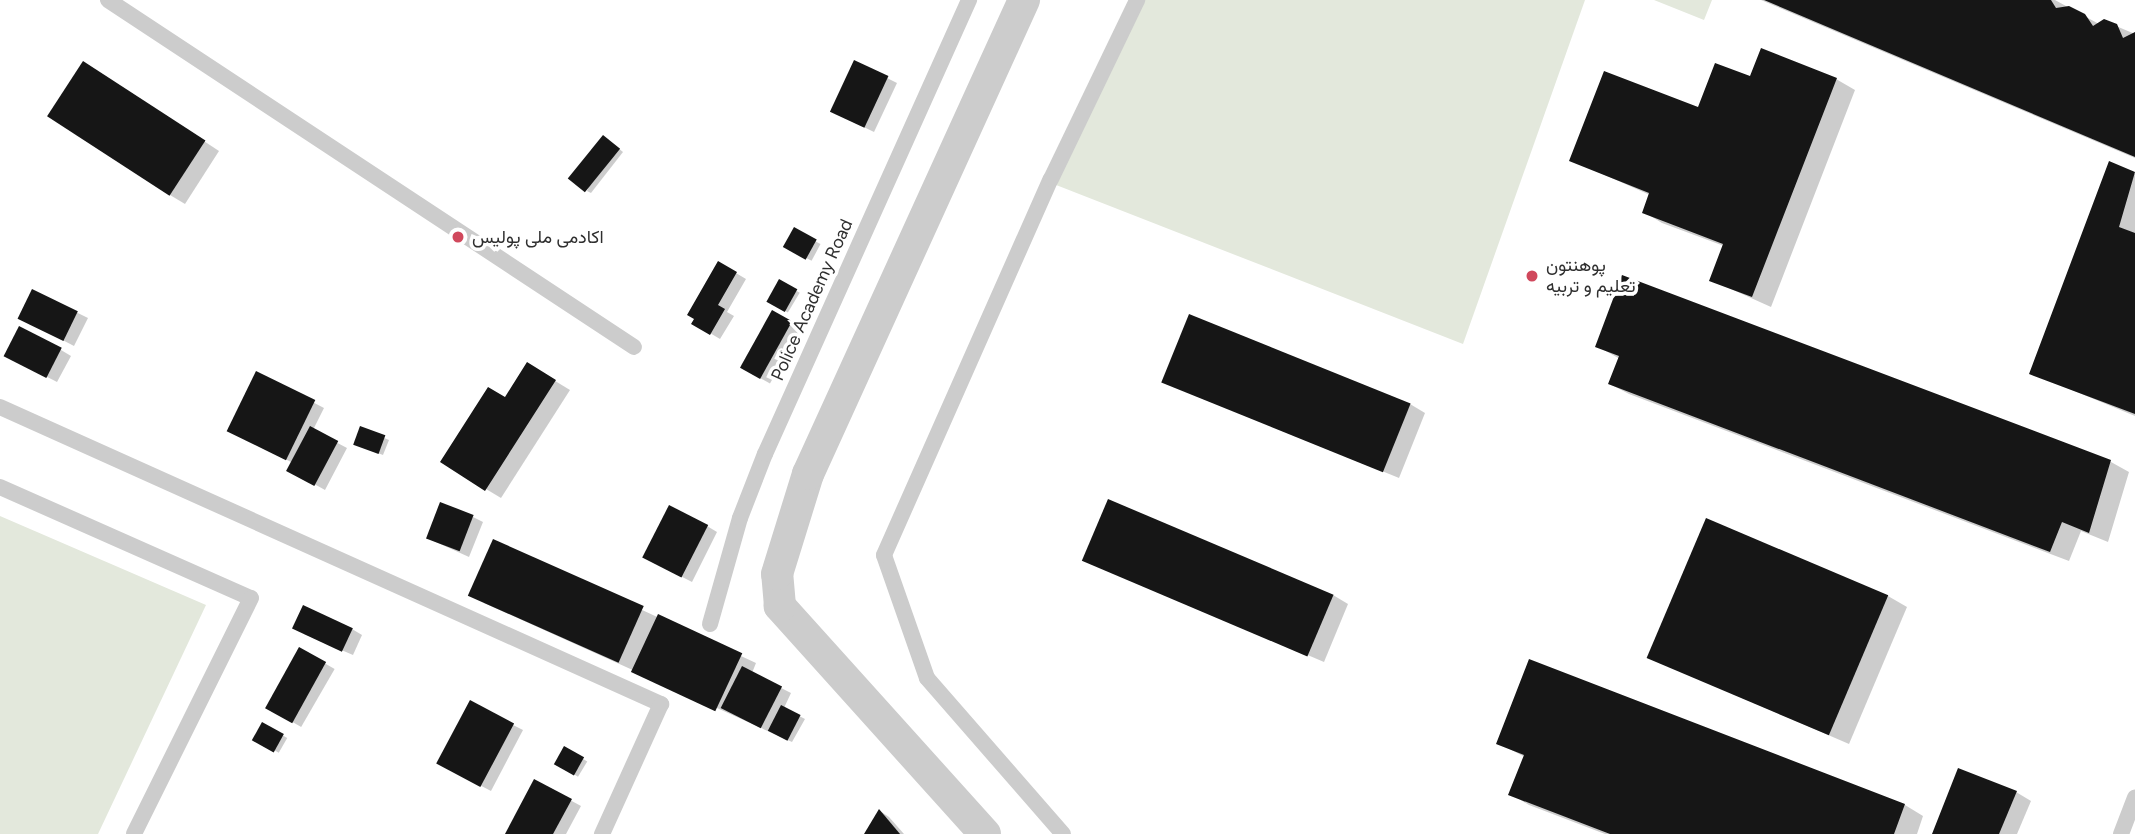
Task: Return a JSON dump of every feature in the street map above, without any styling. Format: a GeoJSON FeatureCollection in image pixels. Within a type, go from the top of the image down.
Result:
{"type":"FeatureCollection","features":[{"type":"Feature","properties":{"kind":"street"},"geometry":{"type":"LineString","coordinates":[[985,834],[780,607],[776,574],[808,474],[1024,0]]}},
{"type":"Feature","properties":{"kind":"lane"},"geometry":{"type":"LineString","coordinates":[[108,0],[634,347]]}},
{"type":"Feature","properties":{"kind":"lane","name":"Police Academy Road"},"geometry":{"type":"LineString","coordinates":[[710,624],[740,518],[765,454],[969,0]]}},
{"type":"Feature","properties":{"kind":"lane"},"geometry":{"type":"LineString","coordinates":[[1063,834],[927,678],[884,555],[1051,179],[1137,0]]}},
{"type":"Feature","properties":{"kind":"lane"},"geometry":{"type":"LineString","coordinates":[[0,407],[661,704],[602,834]]}},
{"type":"Feature","properties":{"kind":"lane"},"geometry":{"type":"LineString","coordinates":[[0,487],[251,598],[134,834]]}},
{"type":"Feature","properties":{"kind":"lane"},"geometry":{"type":"LineString","coordinates":[[2120,834],[2135,798]]}},
{"type":"Feature","properties":{"kind":"shaded area"},"geometry":{"type":"Polygon","coordinates":[[[1144,0],[1585,0],[1463,344],[1051,183],[1144,0]]]}},
{"type":"Feature","properties":{"kind":"shaded area"},"geometry":{"type":"Polygon","coordinates":[[[1654,0],[1712,0],[1704,20],[1654,0]]]}},
{"type":"Feature","properties":{"kind":"shaded area"},"geometry":{"type":"Polygon","coordinates":[[[0,516],[206,605],[98,834],[0,834],[0,516]]]}},
{"type":"Feature","properties":{"kind":"building"},"geometry":{"type":"Polygon","coordinates":[[[1764,0],[2051,0],[2056,8],[2069,6],[2085,14],[2093,26],[2104,19],[2117,24],[2123,38],[2135,32],[2135,157],[1764,0]]]}},
{"type":"Feature","properties":{"kind":"building"},"geometry":{"type":"Polygon","coordinates":[[[1761,48],[1837,78],[1752,297],[1709,281],[1723,244],[1642,213],[1649,193],[1569,161],[1604,71],[1698,107],[1715,63],[1750,76],[1761,48]]]}},
{"type":"Feature","properties":{"kind":"building"},"geometry":{"type":"Polygon","coordinates":[[[854,60],[888,76],[864,128],[830,112],[854,60]]]}},
{"type":"Feature","properties":{"kind":"building"},"geometry":{"type":"Polygon","coordinates":[[[83,61],[205,141],[169,196],[47,116],[83,61]]]}},
{"type":"Feature","properties":{"kind":"building"},"geometry":{"type":"Polygon","coordinates":[[[603,135],[620,149],[585,192],[568,179],[603,135]]]}},
{"type":"Feature","properties":{"kind":"building"},"geometry":{"type":"Polygon","coordinates":[[[2109,161],[2135,172],[2119,227],[2135,233],[2135,414],[2029,374],[2109,161]]]}},
{"type":"Feature","properties":{"kind":"building"},"geometry":{"type":"Polygon","coordinates":[[[794,227],[817,240],[806,260],[783,247],[794,227]]]}},
{"type":"Feature","properties":{"kind":"building"},"geometry":{"type":"Polygon","coordinates":[[[718,261],[737,272],[718,305],[725,309],[710,335],[691,324],[694,319],[687,315],[718,261]]]}},
{"type":"Feature","properties":{"kind":"building"},"geometry":{"type":"Polygon","coordinates":[[[1622,275],[2111,460],[2089,533],[2062,522],[2050,552],[1608,384],[1619,356],[1595,347],[1622,275]]]}},
{"type":"Feature","properties":{"kind":"building"},"geometry":{"type":"Polygon","coordinates":[[[779,279],[797,289],[785,312],[766,302],[779,279]]]}},
{"type":"Feature","properties":{"kind":"building"},"geometry":{"type":"Polygon","coordinates":[[[32,289],[78,311],[63,341],[18,319],[32,289]]]}},
{"type":"Feature","properties":{"kind":"building"},"geometry":{"type":"Polygon","coordinates":[[[772,310],[792,321],[760,379],[740,368],[772,310]]]}},
{"type":"Feature","properties":{"kind":"building"},"geometry":{"type":"Polygon","coordinates":[[[1189,314],[1411,404],[1383,472],[1161,383],[1189,314]]]}},
{"type":"Feature","properties":{"kind":"building"},"geometry":{"type":"Polygon","coordinates":[[[19,326],[62,348],[46,378],[4,356],[19,326]]]}},
{"type":"Feature","properties":{"kind":"building"},"geometry":{"type":"Polygon","coordinates":[[[527,362],[556,380],[485,491],[440,462],[488,387],[505,397],[527,362]]]}},
{"type":"Feature","properties":{"kind":"building"},"geometry":{"type":"Polygon","coordinates":[[[256,371],[315,400],[286,460],[227,431],[256,371]]]}},
{"type":"Feature","properties":{"kind":"building"},"geometry":{"type":"Polygon","coordinates":[[[310,426],[338,441],[314,486],[286,471],[310,426]]]}},
{"type":"Feature","properties":{"kind":"building"},"geometry":{"type":"Polygon","coordinates":[[[360,426],[385,435],[379,454],[353,445],[360,426]]]}},
{"type":"Feature","properties":{"kind":"building"},"geometry":{"type":"Polygon","coordinates":[[[1108,499],[1334,595],[1307,656],[1082,561],[1108,499]]]}},
{"type":"Feature","properties":{"kind":"building"},"geometry":{"type":"Polygon","coordinates":[[[440,502],[474,515],[460,551],[426,538],[440,502]]]}},
{"type":"Feature","properties":{"kind":"building"},"geometry":{"type":"Polygon","coordinates":[[[669,505],[708,525],[681,578],[642,558],[669,505]]]}},
{"type":"Feature","properties":{"kind":"building"},"geometry":{"type":"Polygon","coordinates":[[[1706,518],[1888,595],[1829,735],[1647,658],[1706,518]]]}},
{"type":"Feature","properties":{"kind":"building"},"geometry":{"type":"Polygon","coordinates":[[[493,539],[644,606],[619,663],[468,596],[493,539]]]}},
{"type":"Feature","properties":{"kind":"building"},"geometry":{"type":"Polygon","coordinates":[[[303,605],[353,628],[342,652],[292,629],[303,605]]]}},
{"type":"Feature","properties":{"kind":"building"},"geometry":{"type":"Polygon","coordinates":[[[658,614],[742,653],[715,711],[631,672],[658,614]]]}},
{"type":"Feature","properties":{"kind":"building"},"geometry":{"type":"Polygon","coordinates":[[[299,647],[326,662],[292,723],[265,708],[299,647]]]}},
{"type":"Feature","properties":{"kind":"building"},"geometry":{"type":"Polygon","coordinates":[[[1529,659],[1905,804],[1894,834],[1610,834],[1508,795],[1524,755],[1496,744],[1529,659]]]}},
{"type":"Feature","properties":{"kind":"building"},"geometry":{"type":"Polygon","coordinates":[[[742,666],[782,686],[761,728],[721,708],[742,666]]]}},
{"type":"Feature","properties":{"kind":"building"},"geometry":{"type":"Polygon","coordinates":[[[470,700],[514,723],[480,787],[436,764],[470,700]]]}},
{"type":"Feature","properties":{"kind":"building"},"geometry":{"type":"Polygon","coordinates":[[[781,705],[801,715],[787,741],[768,731],[781,705]]]}},
{"type":"Feature","properties":{"kind":"building"},"geometry":{"type":"Polygon","coordinates":[[[262,722],[284,734],[274,752],[252,740],[262,722]]]}},
{"type":"Feature","properties":{"kind":"building"},"geometry":{"type":"Polygon","coordinates":[[[564,746],[584,757],[574,776],[554,764],[564,746]]]}},
{"type":"Feature","properties":{"kind":"building"},"geometry":{"type":"Polygon","coordinates":[[[1958,768],[2017,791],[1999,834],[1932,834],[1958,768]]]}},
{"type":"Feature","properties":{"kind":"building"},"geometry":{"type":"Polygon","coordinates":[[[534,779],[572,799],[553,834],[505,834],[534,779]]]}},
{"type":"Feature","properties":{"kind":"building"},"geometry":{"type":"Polygon","coordinates":[[[879,809],[900,834],[864,834],[879,809]]]}},
{"type":"Feature","properties":{"kind":"place","name":"اکادمی ملی پولیس"},"geometry":{"type":"Point","coordinates":[458,237]}},
{"type":"Feature","properties":{"kind":"place","name":"پوهنتون تعلیم و تربیه"},"geometry":{"type":"Point","coordinates":[1532,276]}}]}
